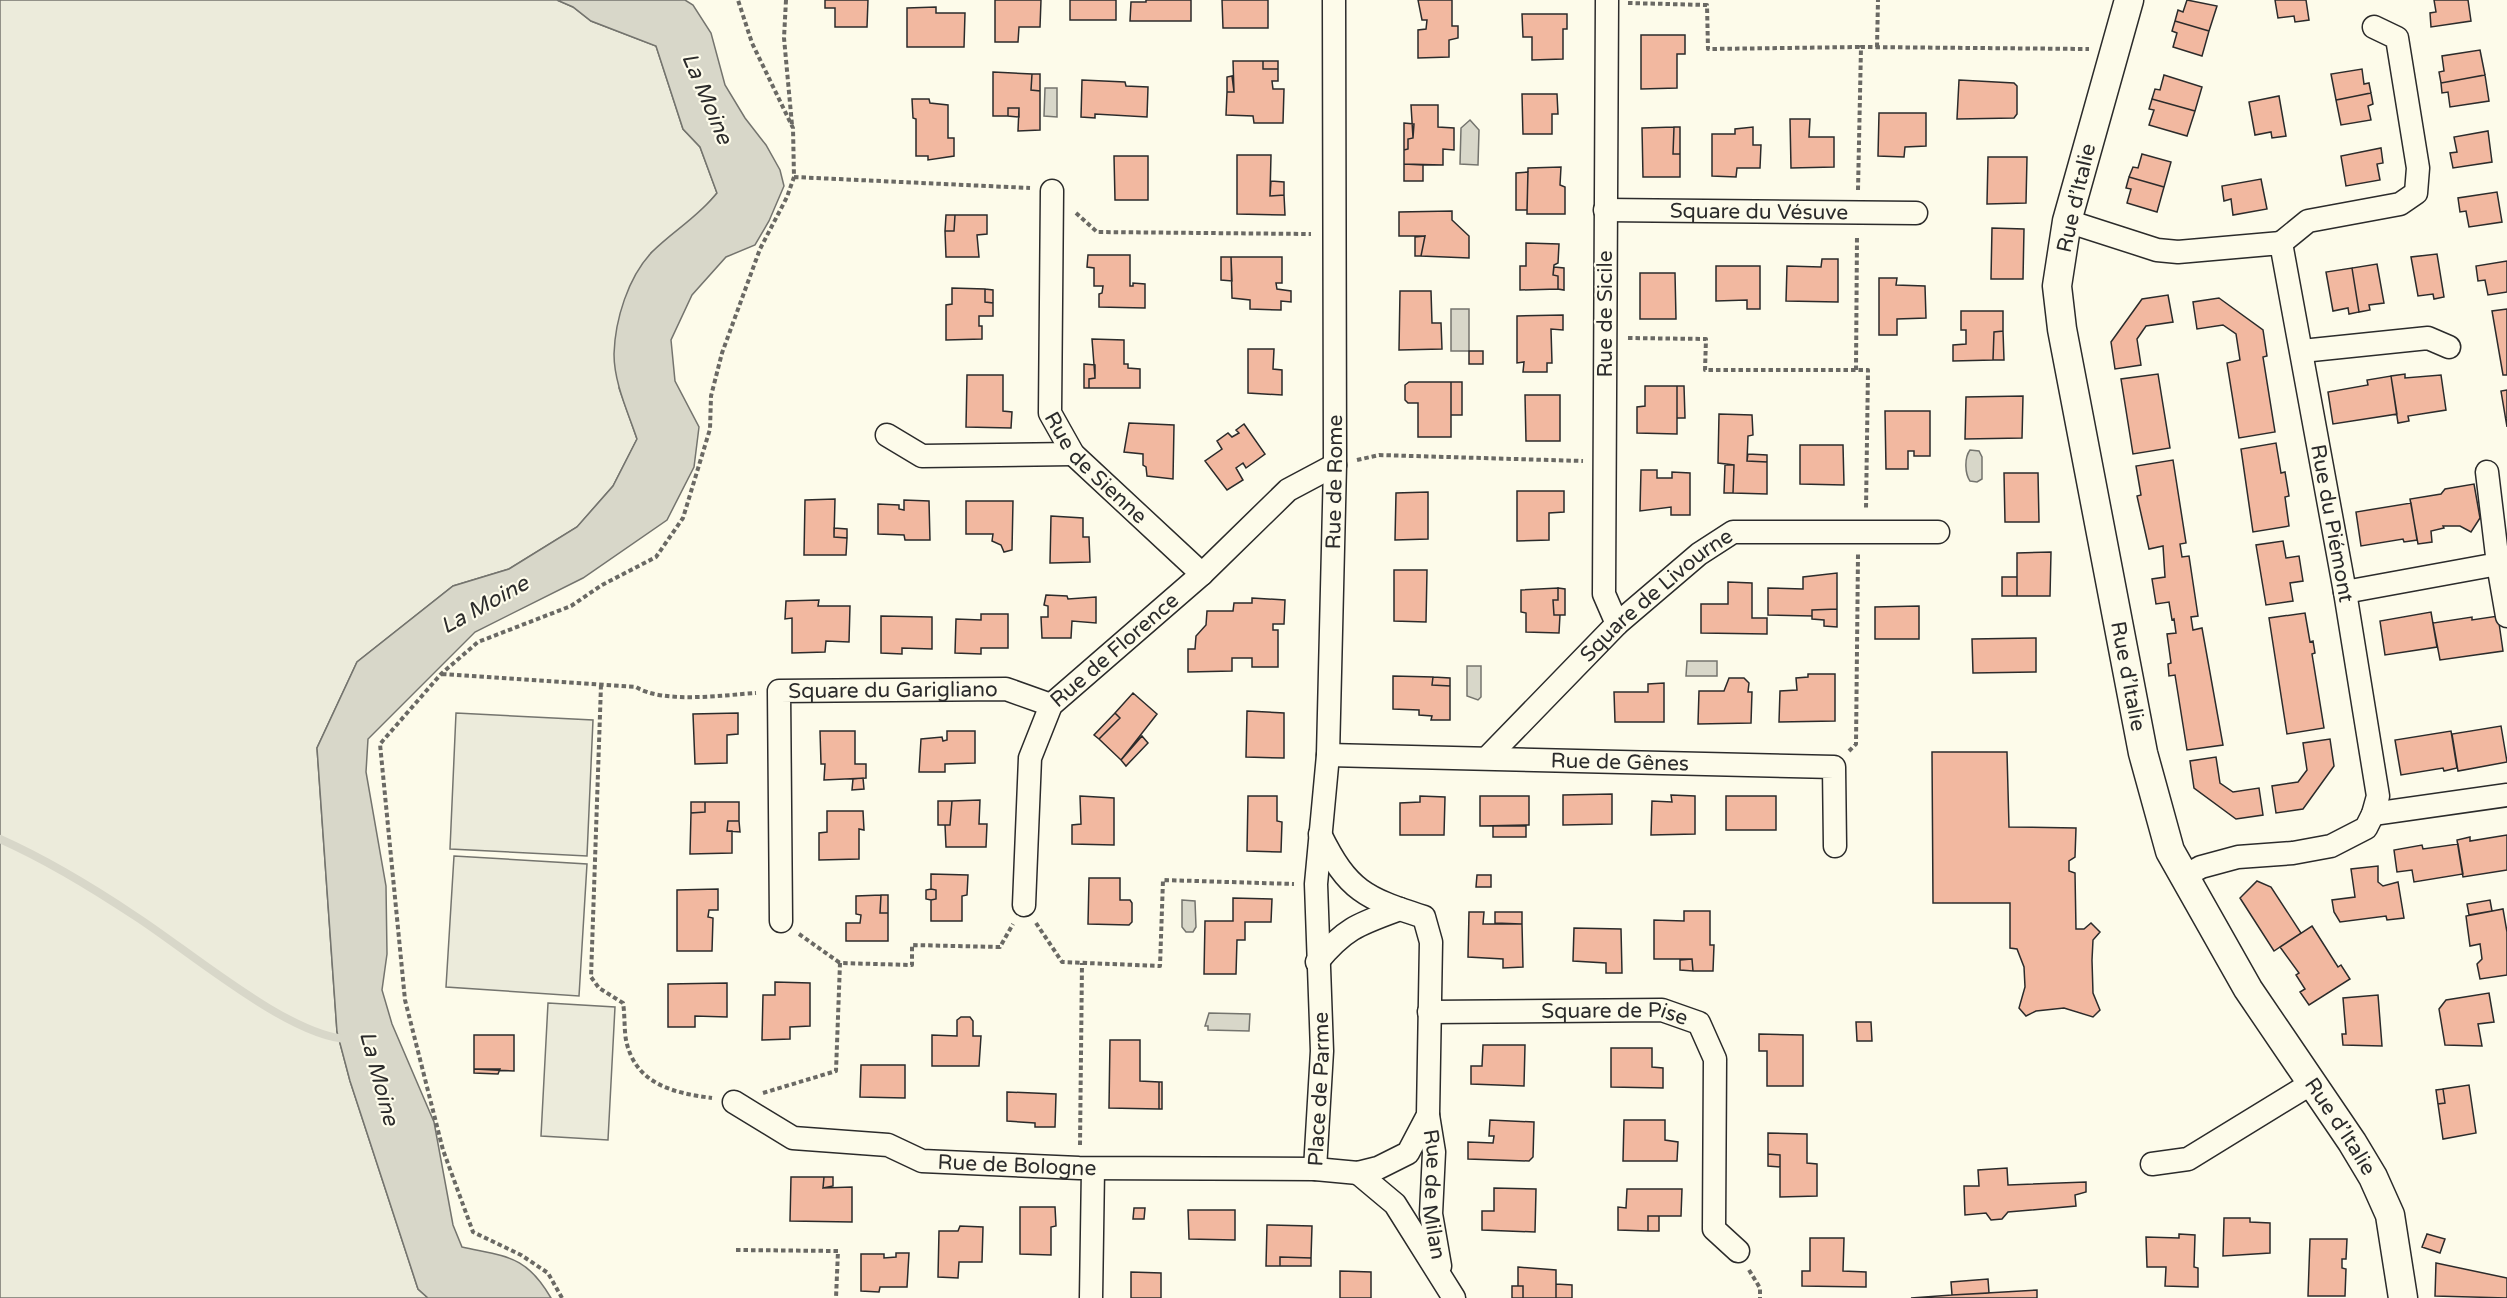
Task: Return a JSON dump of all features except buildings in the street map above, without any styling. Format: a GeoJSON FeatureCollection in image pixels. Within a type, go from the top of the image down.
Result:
{"type":"FeatureCollection","features":[{"type":"Feature","properties":{"kind":"street","name":"Rue de Rome"},"geometry":{"type":"LineString","coordinates":[[1317,962],[1316,884],[1328,755],[1335,465],[1334,0]]}},
{"type":"Feature","properties":{"kind":"street","name":"Rue d’Italie"},"geometry":{"type":"LineString","coordinates":[[2129,0],[2067,221],[2057,286],[2062,329],[2143,753],[2170,851],[2183,877],[2248,989],[2352,1142],[2390,1215],[2403,1298]]}},
{"type":"Feature","properties":{"kind":"street","name":"Rue de Sicile"},"geometry":{"type":"LineString","coordinates":[[1607,1],[1604,594],[1617,624]]}},
{"type":"Feature","properties":{"kind":"street"},"geometry":{"type":"LineString","coordinates":[[2067,221],[2157,250],[2178,252],[2281,243],[2308,221],[2400,204],[2416,193],[2418,168],[2397,38],[2374,27]]}},
{"type":"Feature","properties":{"kind":"street","name":"Rue de Sienne"},"geometry":{"type":"LineString","coordinates":[[1052,190],[1050,413],[1073,454],[1202,574]]}},
{"type":"Feature","properties":{"kind":"street","name":"Square du Vésuve"},"geometry":{"type":"LineString","coordinates":[[1605,210],[1916,213]]}},
{"type":"Feature","properties":{"kind":"street","name":"Rue du Piémont"},"geometry":{"type":"LineString","coordinates":[[2281,243],[2302,351],[2378,796],[2373,814]]}},
{"type":"Feature","properties":{"kind":"street"},"geometry":{"type":"LineString","coordinates":[[2302,351],[2428,338],[2449,347]]}},
{"type":"Feature","properties":{"kind":"street"},"geometry":{"type":"LineString","coordinates":[[887,435],[922,456],[1073,454]]}},
{"type":"Feature","properties":{"kind":"street","name":"Rue de Florence"},"geometry":{"type":"LineString","coordinates":[[1024,905],[1030,758],[1051,705],[1202,574],[1288,490],[1335,465]]}},
{"type":"Feature","properties":{"kind":"street"},"geometry":{"type":"LineString","coordinates":[[2487,472],[2507,616]]}},
{"type":"Feature","properties":{"kind":"street","name":"Square de Livourne"},"geometry":{"type":"LineString","coordinates":[[1488,757],[1617,624],[1698,554],[1733,532],[1865,530],[1938,532]]}},
{"type":"Feature","properties":{"kind":"street"},"geometry":{"type":"LineString","coordinates":[[2344,592],[2498,564]]}},
{"type":"Feature","properties":{"kind":"street","name":"Square du Garigliano"},"geometry":{"type":"LineString","coordinates":[[781,921],[779,692],[1006,689],[1051,705]]}},
{"type":"Feature","properties":{"kind":"street","name":"Rue de Gênes"},"geometry":{"type":"LineString","coordinates":[[1328,755],[1834,767]]}},
{"type":"Feature","properties":{"kind":"street"},"geometry":{"type":"LineString","coordinates":[[1834,767],[1835,846]]}},
{"type":"Feature","properties":{"kind":"street"},"geometry":{"type":"LineString","coordinates":[[2183,877],[2201,867],[2238,857],[2294,853],[2331,846],[2366,828],[2373,814],[2507,795]]}},
{"type":"Feature","properties":{"kind":"street","name":"Place de Parme"},"geometry":{"type":"LineString","coordinates":[[1317,962],[1322,1051],[1315,1169],[1358,1173],[1378,1168],[1408,1153],[1428,1115],[1431,942],[1424,917],[1358,890],[1341,873],[1320,834]]}},
{"type":"Feature","properties":{"kind":"street"},"geometry":{"type":"LineString","coordinates":[[1317,962],[1337,938],[1357,924],[1400,909]]}},
{"type":"Feature","properties":{"kind":"street","name":"Square de Pise"},"geometry":{"type":"LineString","coordinates":[[1430,1012],[1662,1010],[1699,1023],[1715,1059],[1714,1229],[1738,1251]]}},
{"type":"Feature","properties":{"kind":"street"},"geometry":{"type":"LineString","coordinates":[[2152,1164],[2188,1159],[2312,1083]]}},
{"type":"Feature","properties":{"kind":"street","name":"Rue de Bologne"},"geometry":{"type":"LineString","coordinates":[[734,1102],[793,1138],[888,1146],[922,1161],[1086,1169],[1315,1169]]}},
{"type":"Feature","properties":{"kind":"street","name":"Rue de Milan"},"geometry":{"type":"LineString","coordinates":[[1428,1115],[1434,1152],[1431,1214],[1441,1273]]}},
{"type":"Feature","properties":{"kind":"street"},"geometry":{"type":"LineString","coordinates":[[1086,1169],[1091,1298]]}},
{"type":"Feature","properties":{"kind":"street","name":"Rue de Milan"},"geometry":{"type":"LineString","coordinates":[[1358,1173],[1395,1204],[1441,1273],[1454,1298]]}},
{"type":"Feature","properties":{"kind":"path"},"geometry":{"type":"LineString","coordinates":[[738,0],[752,43],[792,128]]}},
{"type":"Feature","properties":{"kind":"path"},"geometry":{"type":"LineString","coordinates":[[562,1298],[548,1273],[521,1255],[473,1232],[443,1150],[405,1000],[380,744],[441,674],[478,642],[571,606],[602,585],[656,556],[683,518],[710,429],[711,396],[722,353],[760,249],[787,197],[794,177],[784,38],[786,0]]}},
{"type":"Feature","properties":{"kind":"path"},"geometry":{"type":"LineString","coordinates":[[1877,47],[1878,0]]}},
{"type":"Feature","properties":{"kind":"path"},"geometry":{"type":"LineString","coordinates":[[1607,1],[1707,5],[1708,49],[1877,47],[2114,50]]}},
{"type":"Feature","properties":{"kind":"path"},"geometry":{"type":"LineString","coordinates":[[1856,370],[1861,47]]}},
{"type":"Feature","properties":{"kind":"path"},"geometry":{"type":"LineString","coordinates":[[1606,337],[1706,339],[1705,370],[1868,370],[1865,530],[1858,550],[1856,744],[1834,767]]}},
{"type":"Feature","properties":{"kind":"path"},"geometry":{"type":"LineString","coordinates":[[1335,465],[1379,454],[1604,462]]}},
{"type":"Feature","properties":{"kind":"path"},"geometry":{"type":"LineString","coordinates":[[441,674],[636,687],[647,694],[706,696],[779,692]]}},
{"type":"Feature","properties":{"kind":"path"},"geometry":{"type":"LineString","coordinates":[[601,684],[591,977],[600,988],[623,1003],[626,1038],[632,1060],[649,1080],[678,1094],[734,1102],[836,1071],[840,963]]}},
{"type":"Feature","properties":{"kind":"path"},"geometry":{"type":"LineString","coordinates":[[781,921],[840,963],[912,965],[912,945],[1000,947],[1024,905],[1062,962],[1160,966],[1163,880],[1316,884]]}},
{"type":"Feature","properties":{"kind":"path"},"geometry":{"type":"LineString","coordinates":[[1082,963],[1086,1169]]}},
{"type":"Feature","properties":{"kind":"path"},"geometry":{"type":"LineString","coordinates":[[736,1250],[838,1251],[836,1298]]}},
{"type":"Feature","properties":{"kind":"path"},"geometry":{"type":"LineString","coordinates":[[1738,1251],[1760,1288],[1760,1298]]}},
{"type":"Feature","properties":{"kind":"shaded area"},"geometry":{"type":"Polygon","coordinates":[[[0,0],[557,0],[573,7],[591,21],[656,46],[683,129],[700,147],[717,193],[699,214],[651,253],[619,388],[637,439],[613,486],[577,527],[509,569],[453,586],[357,662],[317,748],[337,1032],[350,1081],[418,1289],[428,1298],[0,1298],[0,0]]]}},
{"type":"Feature","properties":{"kind":"shaded area"},"geometry":{"type":"Polygon","coordinates":[[[456,713],[593,720],[587,856],[450,849],[456,713]]]}},
{"type":"Feature","properties":{"kind":"shaded area"},"geometry":{"type":"Polygon","coordinates":[[[454,856],[587,864],[579,996],[446,987],[454,856]]]}},
{"type":"Feature","properties":{"kind":"shaded area"},"geometry":{"type":"Polygon","coordinates":[[[548,1003],[615,1007],[608,1140],[541,1136],[548,1003]]]}},
{"type":"Feature","properties":{"kind":"water","name":"La Moine"},"geometry":{"type":"Polygon","coordinates":[[[557,0],[685,0],[693,5],[711,33],[725,85],[745,118],[766,145],[780,170],[784,186],[769,221],[755,245],[726,257],[692,295],[671,340],[675,381],[699,427],[694,467],[667,520],[583,578],[475,632],[368,739],[366,772],[386,886],[387,954],[382,990],[392,1024],[434,1122],[453,1225],[462,1247],[514,1260],[533,1273],[551,1298],[428,1298],[418,1289],[350,1081],[337,1032],[317,748],[357,662],[453,586],[509,569],[577,527],[613,486],[637,439],[616,376],[615,341],[624,300],[636,274],[652,252],[717,193],[700,147],[683,129],[656,46],[591,21],[573,7],[557,0]]]}},
{"type":"Feature","properties":{"kind":"water"},"geometry":{"type":"Polygon","coordinates":[[[1045,88],[1057,88],[1057,117],[1044,116],[1045,88]]]}},
{"type":"Feature","properties":{"kind":"water"},"geometry":{"type":"Polygon","coordinates":[[[1470,120],[1479,130],[1478,165],[1460,164],[1461,128],[1470,120]]]}},
{"type":"Feature","properties":{"kind":"water"},"geometry":{"type":"Polygon","coordinates":[[[1451,309],[1469,309],[1469,351],[1451,351],[1451,309]]]}},
{"type":"Feature","properties":{"kind":"water"},"geometry":{"type":"Polygon","coordinates":[[[1970,450],[1979,451],[1982,457],[1982,479],[1977,482],[1970,481],[1967,474],[1966,461],[1970,450]]]}},
{"type":"Feature","properties":{"kind":"water"},"geometry":{"type":"Polygon","coordinates":[[[1687,661],[1717,661],[1717,676],[1686,676],[1687,661]]]}},
{"type":"Feature","properties":{"kind":"water"},"geometry":{"type":"Polygon","coordinates":[[[1467,666],[1481,666],[1481,697],[1478,700],[1467,696],[1467,666]]]}},
{"type":"Feature","properties":{"kind":"water"},"geometry":{"type":"Polygon","coordinates":[[[1182,900],[1195,901],[1196,927],[1193,932],[1186,932],[1182,927],[1182,900]]]}},
{"type":"Feature","properties":{"kind":"water"},"geometry":{"type":"Polygon","coordinates":[[[1209,1013],[1250,1014],[1249,1031],[1208,1030],[1208,1026],[1205,1026],[1209,1013]]]}},
{"type":"Feature","properties":{"kind":"waterway","name":"La Moine"},"geometry":{"type":"LineString","coordinates":[[0,839],[52,865],[103,895],[268,1008],[323,1034],[347,1039]]}}]}
